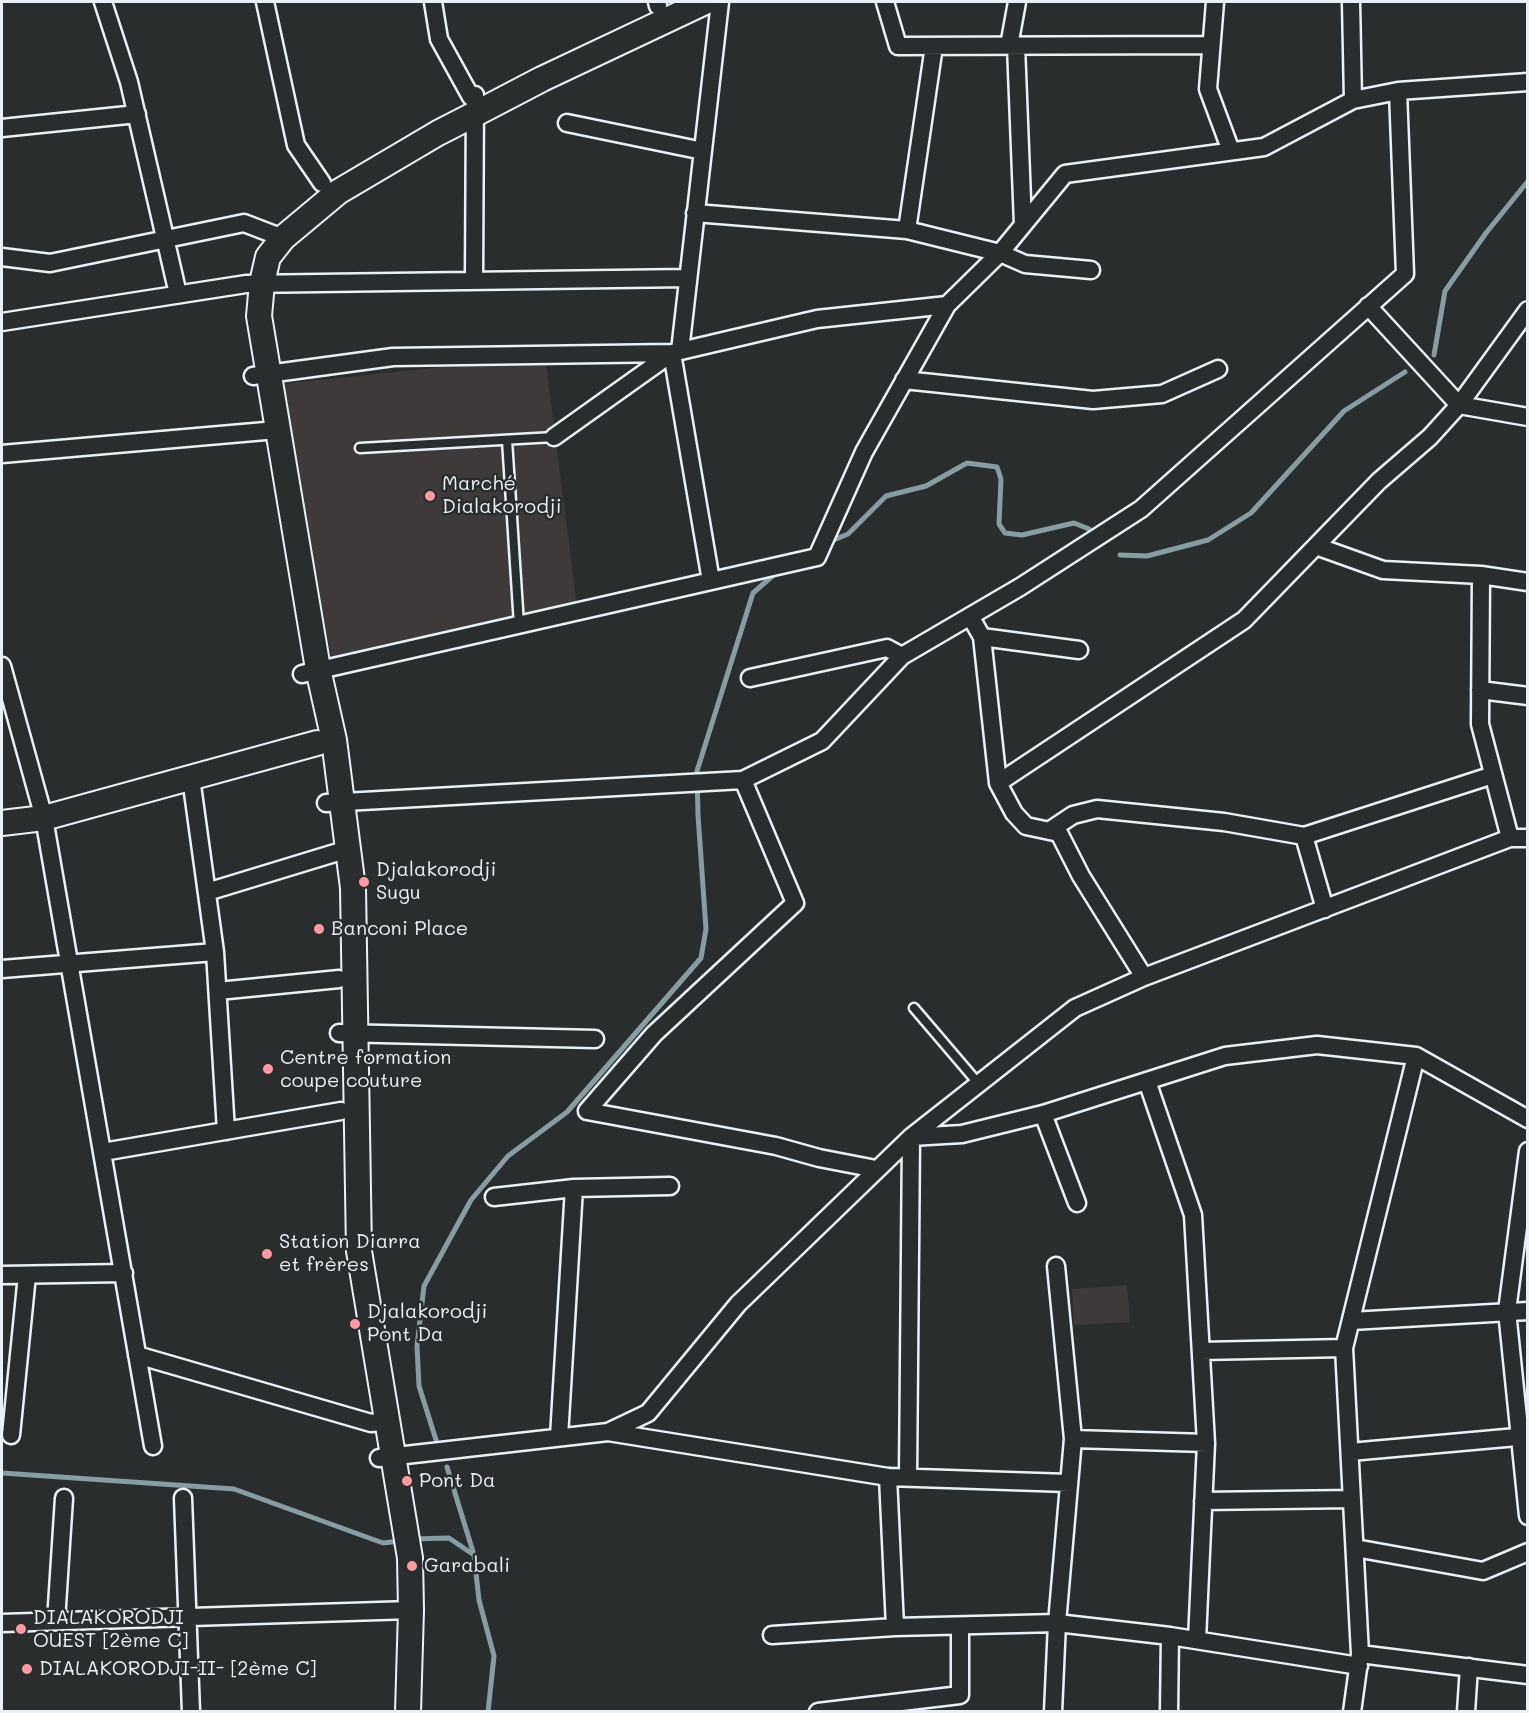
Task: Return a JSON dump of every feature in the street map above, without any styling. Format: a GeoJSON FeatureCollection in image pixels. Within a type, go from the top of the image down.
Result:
{"type":"FeatureCollection","features":[{"type":"Feature","properties":{"kind":"main road"},"geometry":{"type":"LineString","coordinates":[[380,1422],[359,1251],[348,1033],[339,980],[337,889],[340,852],[325,742],[310,671],[261,375],[259,316],[254,284],[268,257],[275,235],[322,183],[430,119],[542,79],[705,2]]}},
{"type":"Feature","properties":{"kind":"main road"},"geometry":{"type":"LineString","coordinates":[[275,235],[338,192],[438,133],[474,102],[660,3]]}},
{"type":"Feature","properties":{"kind":"main road"},"geometry":{"type":"LineString","coordinates":[[2,823],[44,818],[325,742]]}},
{"type":"Feature","properties":{"kind":"main road"},"geometry":{"type":"LineString","coordinates":[[340,852],[353,888],[348,1033],[341,1111],[343,1253],[380,1422],[404,1558],[408,1712]]}},
{"type":"Feature","properties":{"kind":"main road"},"geometry":{"type":"LineString","coordinates":[[398,1712],[405,1610]]}},
{"type":"Feature","properties":{"kind":"street"},"geometry":{"type":"LineString","coordinates":[[103,2],[129,82],[178,294]]}},
{"type":"Feature","properties":{"kind":"street"},"geometry":{"type":"LineString","coordinates":[[265,2],[296,146],[322,183]]}},
{"type":"Feature","properties":{"kind":"street"},"geometry":{"type":"LineString","coordinates":[[434,2],[439,39],[474,102],[474,281]]}},
{"type":"Feature","properties":{"kind":"street"},"geometry":{"type":"LineString","coordinates":[[711,581],[676,352],[688,278],[720,2]]}},
{"type":"Feature","properties":{"kind":"street"},"geometry":{"type":"LineString","coordinates":[[885,2],[898,46],[1211,45]]}},
{"type":"Feature","properties":{"kind":"street"},"geometry":{"type":"LineString","coordinates":[[1017,2],[1013,46],[1023,225]]}},
{"type":"Feature","properties":{"kind":"street"},"geometry":{"type":"LineString","coordinates":[[1215,2],[1208,89],[1232,151]]}},
{"type":"Feature","properties":{"kind":"street"},"geometry":{"type":"LineString","coordinates":[[1351,2],[1353,100]]}},
{"type":"Feature","properties":{"kind":"street"},"geometry":{"type":"LineString","coordinates":[[907,230],[934,46]]}},
{"type":"Feature","properties":{"kind":"street"},"geometry":{"type":"LineString","coordinates":[[310,671],[519,626],[817,557],[864,452],[946,305],[1000,253],[1065,174],[1264,147],[1353,100],[1398,91],[1527,82]]}},
{"type":"Feature","properties":{"kind":"street"},"geometry":{"type":"LineString","coordinates":[[334,803],[744,780],[822,741],[902,656],[1020,587],[1141,509],[1405,274],[1398,91]]}},
{"type":"Feature","properties":{"kind":"street"},"geometry":{"type":"LineString","coordinates":[[2,128],[137,114]]}},
{"type":"Feature","properties":{"kind":"street"},"geometry":{"type":"LineString","coordinates":[[567,123],[703,152]]}},
{"type":"Feature","properties":{"kind":"street"},"geometry":{"type":"LineString","coordinates":[[695,213],[907,230],[1000,253],[1025,264],[1091,270]]}},
{"type":"Feature","properties":{"kind":"street"},"geometry":{"type":"LineString","coordinates":[[2,257],[50,263],[244,223],[275,235]]}},
{"type":"Feature","properties":{"kind":"street"},"geometry":{"type":"LineString","coordinates":[[2,322],[254,284],[688,278]]}},
{"type":"Feature","properties":{"kind":"street"},"geometry":{"type":"LineString","coordinates":[[261,375],[393,357],[676,352],[817,319],[946,305]]}},
{"type":"Feature","properties":{"kind":"street"},"geometry":{"type":"LineString","coordinates":[[1368,306],[1459,405],[1527,417]]}},
{"type":"Feature","properties":{"kind":"street"},"geometry":{"type":"LineString","coordinates":[[998,783],[1244,620],[1380,481],[1430,437],[1459,405],[1527,310]]}},
{"type":"Feature","properties":{"kind":"street"},"geometry":{"type":"LineString","coordinates":[[554,437],[676,352]]}},
{"type":"Feature","properties":{"kind":"street"},"geometry":{"type":"LineString","coordinates":[[904,380],[1093,400],[1162,394],[1218,369]]}},
{"type":"Feature","properties":{"kind":"street"},"geometry":{"type":"LineString","coordinates":[[2,454],[270,430]]}},
{"type":"Feature","properties":{"kind":"street"},"geometry":{"type":"LineString","coordinates":[[1316,546],[1383,570],[1481,575],[1527,582]]}},
{"type":"Feature","properties":{"kind":"street"},"geometry":{"type":"LineString","coordinates":[[1481,575],[1480,724],[1510,838]]}},
{"type":"Feature","properties":{"kind":"street"},"geometry":{"type":"LineString","coordinates":[[970,616],[982,637],[998,783],[1014,813],[1026,826],[1059,833],[1081,876],[1144,977]]}},
{"type":"Feature","properties":{"kind":"street"},"geometry":{"type":"LineString","coordinates":[[982,637],[1079,650]]}},
{"type":"Feature","properties":{"kind":"street"},"geometry":{"type":"LineString","coordinates":[[750,678],[886,648],[902,656]]}},
{"type":"Feature","properties":{"kind":"street"},"geometry":{"type":"LineString","coordinates":[[2,666],[44,818],[153,1446]]}},
{"type":"Feature","properties":{"kind":"street"},"geometry":{"type":"LineString","coordinates":[[1480,690],[1527,696]]}},
{"type":"Feature","properties":{"kind":"street"},"geometry":{"type":"LineString","coordinates":[[1049,831],[1073,815],[1097,810],[1224,822],[1304,836],[1493,775]]}},
{"type":"Feature","properties":{"kind":"street"},"geometry":{"type":"LineString","coordinates":[[191,778],[216,952],[226,1131]]}},
{"type":"Feature","properties":{"kind":"street"},"geometry":{"type":"LineString","coordinates":[[744,780],[795,903],[654,1034],[587,1111],[776,1146],[819,1158],[876,1169]]}},
{"type":"Feature","properties":{"kind":"street"},"geometry":{"type":"LineString","coordinates":[[1304,836],[1325,909]]}},
{"type":"Feature","properties":{"kind":"street"},"geometry":{"type":"LineString","coordinates":[[608,1432],[648,1413],[738,1304],[911,1137],[1075,1008],[1144,977],[1510,838],[1527,838]]}},
{"type":"Feature","properties":{"kind":"street"},"geometry":{"type":"LineString","coordinates":[[207,892],[340,852]]}},
{"type":"Feature","properties":{"kind":"street"},"geometry":{"type":"LineString","coordinates":[[2,969],[216,952]]}},
{"type":"Feature","properties":{"kind":"street"},"geometry":{"type":"LineString","coordinates":[[218,991],[339,980]]}},
{"type":"Feature","properties":{"kind":"street"},"geometry":{"type":"LineString","coordinates":[[348,1033],[595,1039]]}},
{"type":"Feature","properties":{"kind":"street"},"geometry":{"type":"LineString","coordinates":[[911,1137],[962,1134],[1043,1114],[1225,1056],[1317,1045],[1416,1056],[1527,1119]]}},
{"type":"Feature","properties":{"kind":"street"},"geometry":{"type":"LineString","coordinates":[[1352,1712],[1359,1660],[1344,1348],[1416,1056]]}},
{"type":"Feature","properties":{"kind":"street"},"geometry":{"type":"LineString","coordinates":[[1147,1080],[1193,1215],[1206,1443],[1197,1640]]}},
{"type":"Feature","properties":{"kind":"street"},"geometry":{"type":"LineString","coordinates":[[103,1152],[341,1111]]}},
{"type":"Feature","properties":{"kind":"street"},"geometry":{"type":"LineString","coordinates":[[1043,1114],[1077,1203]]}},
{"type":"Feature","properties":{"kind":"street"},"geometry":{"type":"LineString","coordinates":[[908,1478],[911,1137]]}},
{"type":"Feature","properties":{"kind":"street"},"geometry":{"type":"LineString","coordinates":[[1527,1151],[1507,1311],[1523,1436],[1527,1516]]}},
{"type":"Feature","properties":{"kind":"street"},"geometry":{"type":"LineString","coordinates":[[494,1197],[574,1188],[670,1186]]}},
{"type":"Feature","properties":{"kind":"street"},"geometry":{"type":"LineString","coordinates":[[559,1437],[574,1188]]}},
{"type":"Feature","properties":{"kind":"street"},"geometry":{"type":"LineString","coordinates":[[1053,1712],[1057,1623],[1073,1439],[1056,1266]]}},
{"type":"Feature","properties":{"kind":"street"},"geometry":{"type":"LineString","coordinates":[[2,1275],[124,1273]]}},
{"type":"Feature","properties":{"kind":"street"},"geometry":{"type":"LineString","coordinates":[[11,1435],[27,1275]]}},
{"type":"Feature","properties":{"kind":"street"},"geometry":{"type":"LineString","coordinates":[[1351,1321],[1527,1311]]}},
{"type":"Feature","properties":{"kind":"street"},"geometry":{"type":"LineString","coordinates":[[1201,1351],[1344,1348]]}},
{"type":"Feature","properties":{"kind":"street"},"geometry":{"type":"LineString","coordinates":[[138,1355],[380,1422]]}},
{"type":"Feature","properties":{"kind":"street"},"geometry":{"type":"LineString","coordinates":[[386,1456],[608,1432],[888,1477],[1068,1482]]}},
{"type":"Feature","properties":{"kind":"street"},"geometry":{"type":"LineString","coordinates":[[1350,1452],[1523,1436]]}},
{"type":"Feature","properties":{"kind":"street"},"geometry":{"type":"LineString","coordinates":[[1073,1439],[1206,1443]]}},
{"type":"Feature","properties":{"kind":"street"},"geometry":{"type":"LineString","coordinates":[[888,1477],[895,1627]]}},
{"type":"Feature","properties":{"kind":"street"},"geometry":{"type":"LineString","coordinates":[[183,1497],[191,1712]]}},
{"type":"Feature","properties":{"kind":"street"},"geometry":{"type":"LineString","coordinates":[[56,1621],[64,1498]]}},
{"type":"Feature","properties":{"kind":"street"},"geometry":{"type":"LineString","coordinates":[[1203,1500],[1352,1499]]}},
{"type":"Feature","properties":{"kind":"street"},"geometry":{"type":"LineString","coordinates":[[1355,1548],[1483,1571],[1527,1551]]}},
{"type":"Feature","properties":{"kind":"street"},"geometry":{"type":"LineString","coordinates":[[2,1623],[405,1610]]}},
{"type":"Feature","properties":{"kind":"street"},"geometry":{"type":"LineString","coordinates":[[772,1635],[895,1627],[1057,1623],[1359,1660],[1469,1668],[1527,1675]]}},
{"type":"Feature","properties":{"kind":"street"},"geometry":{"type":"LineString","coordinates":[[818,1712],[960,1695],[960,1626]]}},
{"type":"Feature","properties":{"kind":"street"},"geometry":{"type":"LineString","coordinates":[[1169,1712],[1170,1636]]}},
{"type":"Feature","properties":{"kind":"street"},"geometry":{"type":"LineString","coordinates":[[1466,1712],[1469,1668]]}},
{"type":"Feature","properties":{"kind":"lane"},"geometry":{"type":"LineString","coordinates":[[360,448],[554,437]]}},
{"type":"Feature","properties":{"kind":"lane"},"geometry":{"type":"LineString","coordinates":[[507,440],[519,626]]}},
{"type":"Feature","properties":{"kind":"lane"},"geometry":{"type":"LineString","coordinates":[[914,1008],[978,1083]]}},
{"type":"Feature","properties":{"kind":"shaded area","name":"Marché Dialakorodji"},"geometry":{"type":"Polygon","coordinates":[[[545,356],[577,607],[333,661],[272,385],[545,356]]]}},
{"type":"Feature","properties":{"kind":"shaded area"},"geometry":{"type":"Polygon","coordinates":[[[1127,1285],[1130,1322],[1074,1325],[1072,1289],[1127,1285]]]}},
{"type":"Feature","properties":{"kind":"waterway"},"geometry":{"type":"LineString","coordinates":[[1434,355],[1445,291],[1486,233],[1528,181]]}},
{"type":"Feature","properties":{"kind":"waterway"},"geometry":{"type":"LineString","coordinates":[[1120,555],[1147,556],[1208,540],[1251,513],[1344,411],[1405,372]]}},
{"type":"Feature","properties":{"kind":"waterway"},"geometry":{"type":"LineString","coordinates":[[829,542],[848,534],[886,496],[926,486],[967,463],[997,467],[1001,479],[999,524],[1005,533],[1022,535],[1074,523],[1089,529]]}},
{"type":"Feature","properties":{"kind":"waterway"},"geometry":{"type":"LineString","coordinates":[[437,1443],[419,1386],[417,1346],[424,1286],[471,1200],[508,1156],[567,1112],[701,958],[706,929],[697,771],[753,593],[777,572]]}},
{"type":"Feature","properties":{"kind":"waterway"},"geometry":{"type":"LineString","coordinates":[[447,1467],[474,1555],[479,1600],[494,1656],[488,1712]]}},
{"type":"Feature","properties":{"kind":"waterway"},"geometry":{"type":"LineString","coordinates":[[2,1473],[234,1489],[383,1543],[400,1541]]}},
{"type":"Feature","properties":{"kind":"waterway"},"geometry":{"type":"LineString","coordinates":[[412,1539],[449,1538],[474,1555]]}},
{"type":"Feature","properties":{"kind":"place","name":"Marché Dialakorodji"},"geometry":{"type":"Point","coordinates":[430,496]}},
{"type":"Feature","properties":{"kind":"place","name":"Djalakorodji Sugu"},"geometry":{"type":"Point","coordinates":[364,882]}},
{"type":"Feature","properties":{"kind":"place","name":"Banconi Place"},"geometry":{"type":"Point","coordinates":[319,929]}},
{"type":"Feature","properties":{"kind":"place","name":"Centre formation coupe couture"},"geometry":{"type":"Point","coordinates":[268,1069]}},
{"type":"Feature","properties":{"kind":"place","name":"Station Diarra et frères"},"geometry":{"type":"Point","coordinates":[267,1254]}},
{"type":"Feature","properties":{"kind":"place","name":"Djalakorodji Pont Da"},"geometry":{"type":"Point","coordinates":[355,1324]}},
{"type":"Feature","properties":{"kind":"place","name":"Pont Da"},"geometry":{"type":"Point","coordinates":[407,1481]}},
{"type":"Feature","properties":{"kind":"place","name":"Garabali"},"geometry":{"type":"Point","coordinates":[412,1566]}},
{"type":"Feature","properties":{"kind":"place","name":"DIALAKORODJI OUEST [2ème C]"},"geometry":{"type":"Point","coordinates":[21,1629]}},
{"type":"Feature","properties":{"kind":"place","name":"DIALAKORODJI-II- [2ème C]"},"geometry":{"type":"Point","coordinates":[27,1669]}}]}
